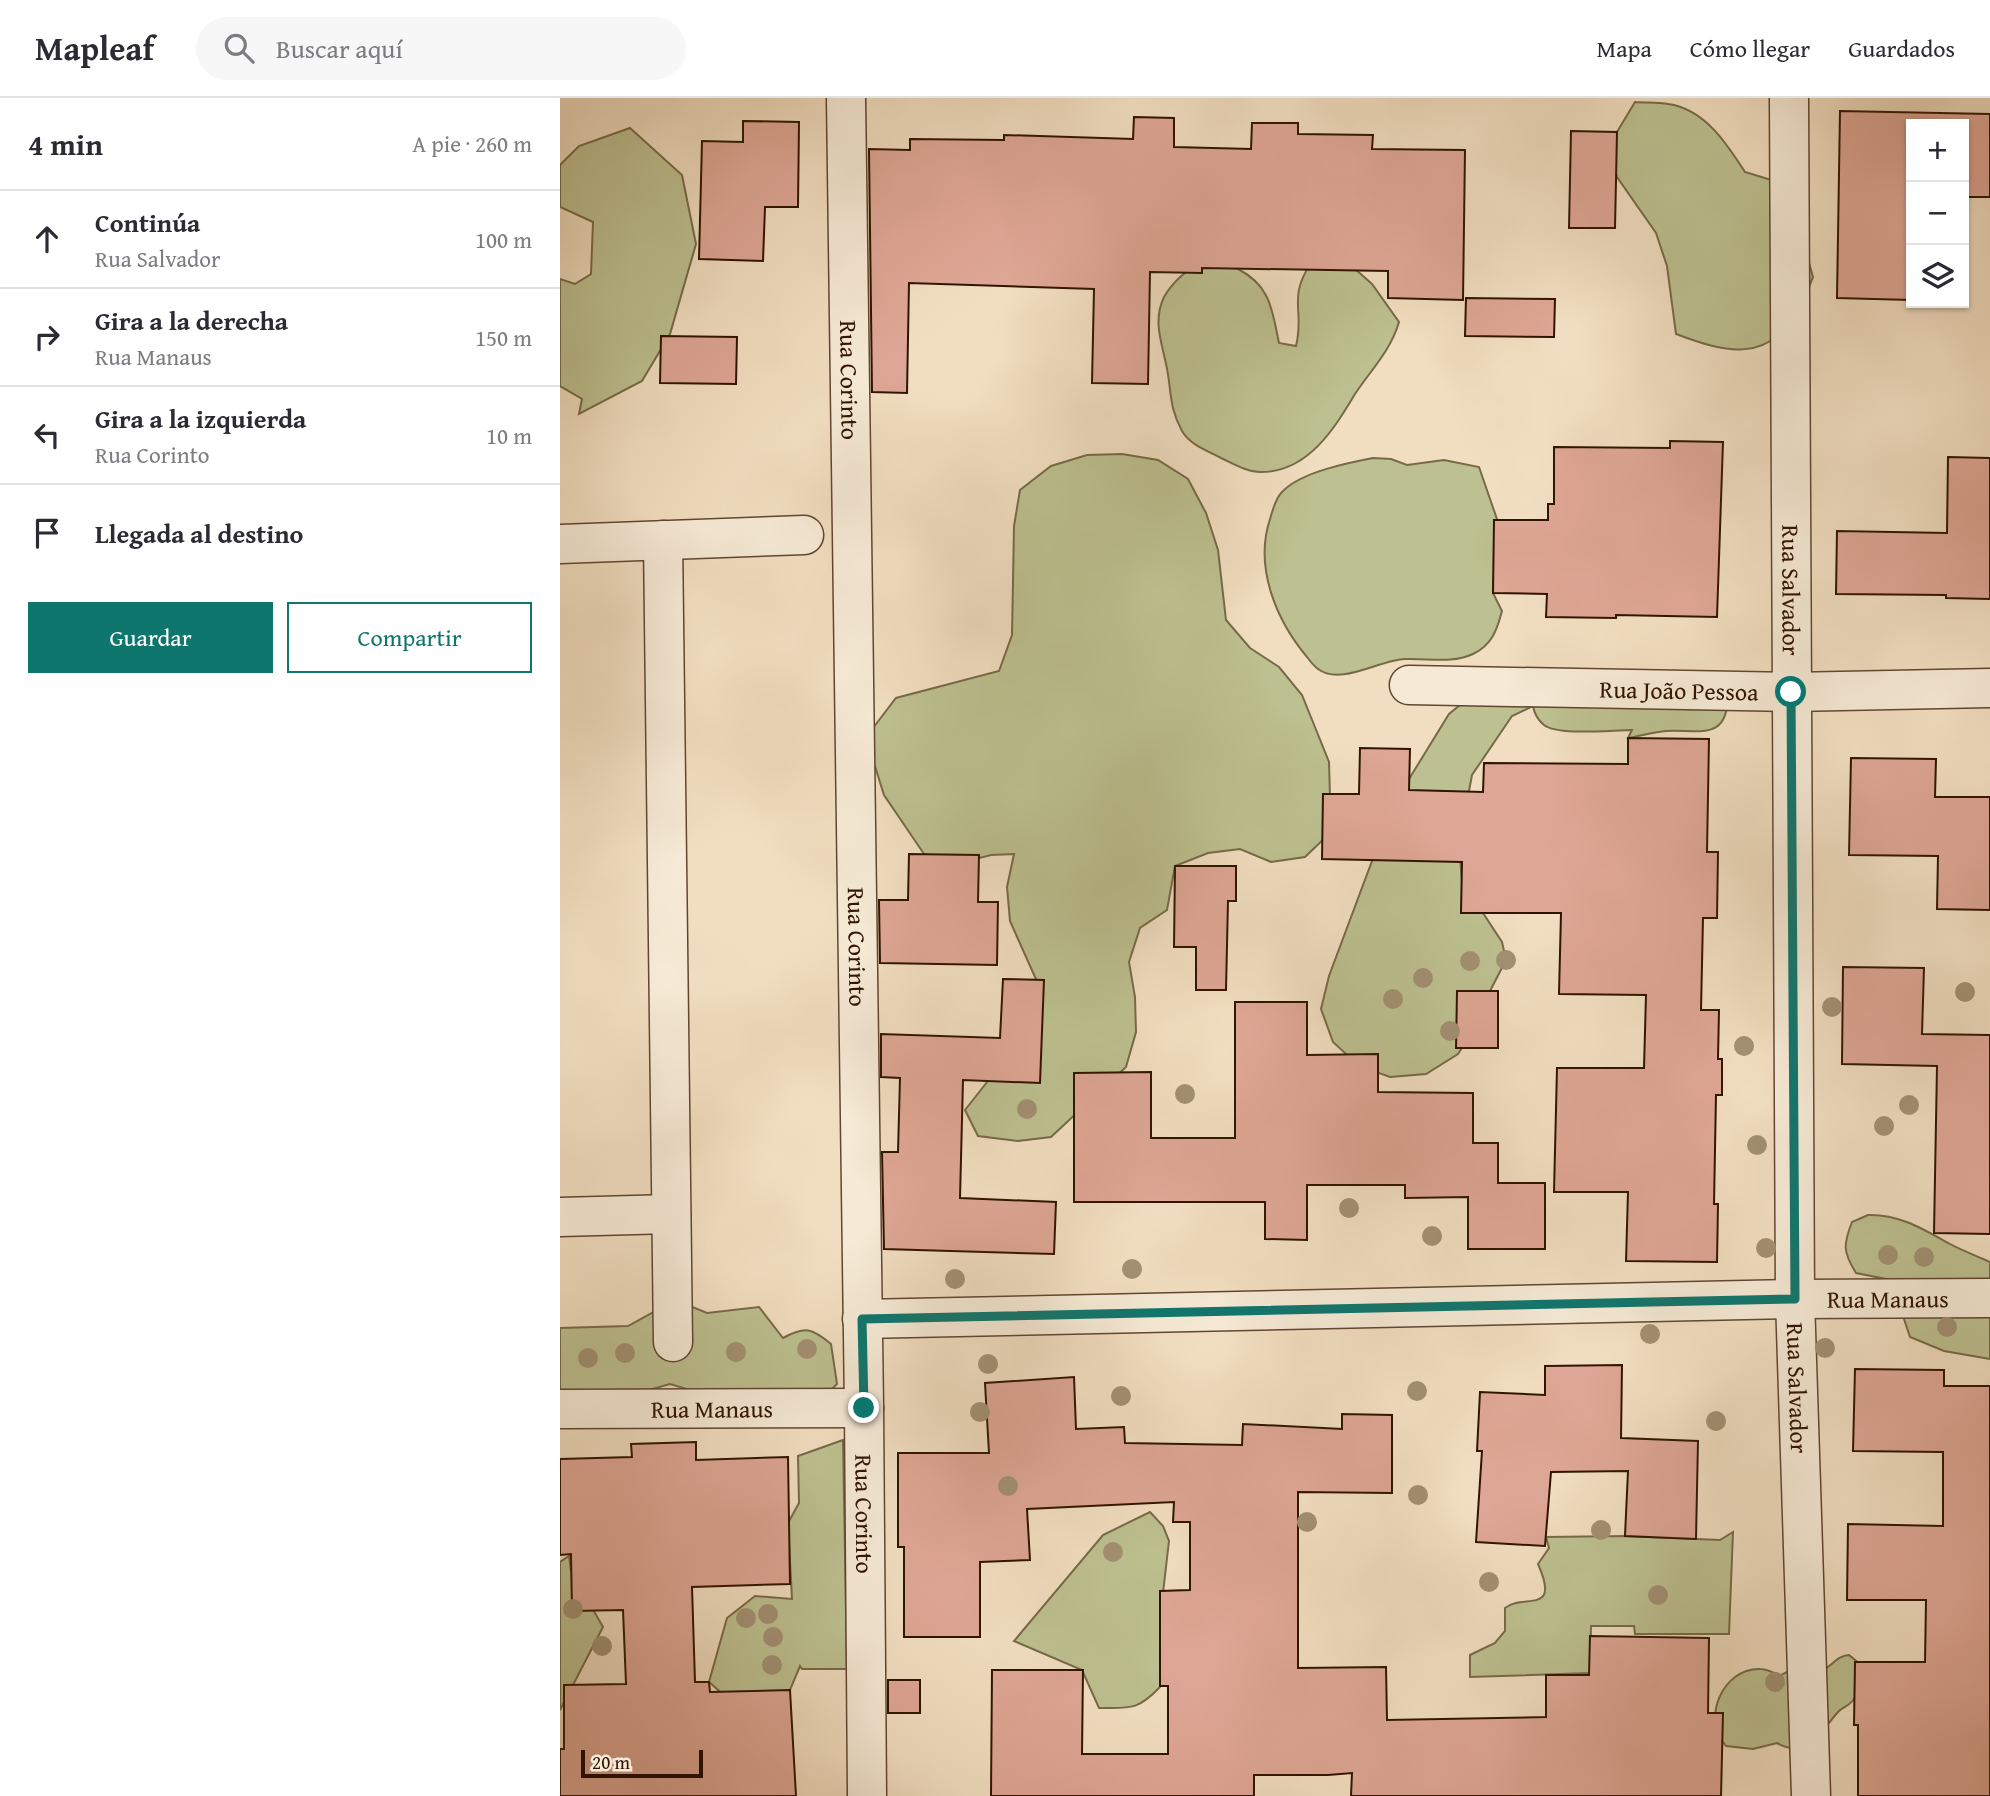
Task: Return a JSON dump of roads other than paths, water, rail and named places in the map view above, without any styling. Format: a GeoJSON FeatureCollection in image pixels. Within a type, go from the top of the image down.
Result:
{"type":"FeatureCollection","features":[{"type":"Feature","properties":{"kind":"street","name":"Rua Corinto"},"geometry":{"type":"LineString","coordinates":[[846,98],[867,1796]]}},
{"type":"Feature","properties":{"kind":"street","name":"Rua Salvador"},"geometry":{"type":"LineString","coordinates":[[1789,98],[1795,1299],[1811,1796]]}},
{"type":"Feature","properties":{"kind":"street"},"geometry":{"type":"LineString","coordinates":[[560,544],[804,535]]}},
{"type":"Feature","properties":{"kind":"street"},"geometry":{"type":"LineString","coordinates":[[663,540],[673,1342]]}},
{"type":"Feature","properties":{"kind":"street","name":"Rua João Pessoa"},"geometry":{"type":"LineString","coordinates":[[1409,685],[1791,692],[1990,688]]}},
{"type":"Feature","properties":{"kind":"street"},"geometry":{"type":"LineString","coordinates":[[560,1217],[671,1214]]}},
{"type":"Feature","properties":{"kind":"street","name":"Rua Manaus"},"geometry":{"type":"LineString","coordinates":[[862,1319],[1795,1299],[1990,1298]]}},
{"type":"Feature","properties":{"kind":"street","name":"Rua Manaus"},"geometry":{"type":"LineString","coordinates":[[560,1409],[864,1408]]}}]}
